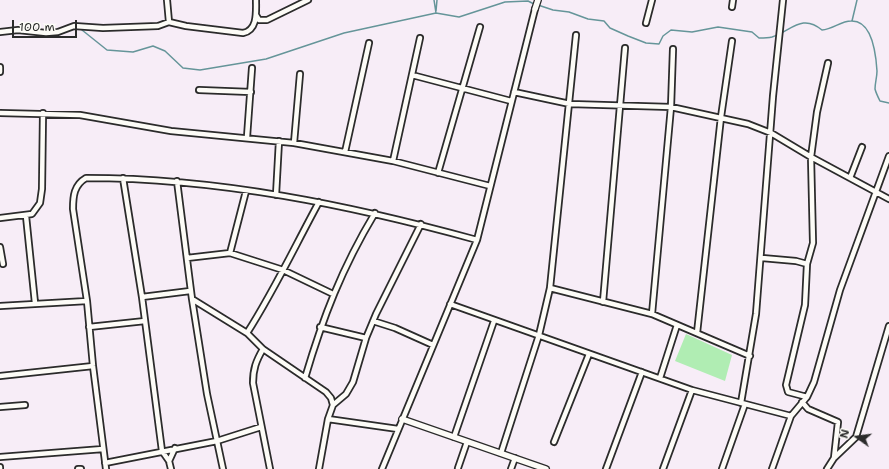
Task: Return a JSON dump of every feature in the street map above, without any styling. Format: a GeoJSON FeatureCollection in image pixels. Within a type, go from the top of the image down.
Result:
{"type":"FeatureCollection","features":[{"type":"Feature","properties":{"kind":"street"},"geometry":{"type":"LineString","coordinates":[[167,0],[169,22]]}},
{"type":"Feature","properties":{"kind":"street"},"geometry":{"type":"LineString","coordinates":[[0,32],[18,30],[46,33],[58,32],[74,26],[103,28],[158,26],[169,22],[186,26],[243,33],[252,28],[256,14],[256,0]]}},
{"type":"Feature","properties":{"kind":"street"},"geometry":{"type":"LineString","coordinates":[[256,14],[259,20],[267,20],[308,0]]}},
{"type":"Feature","properties":{"kind":"street"},"geometry":{"type":"LineString","coordinates":[[646,23],[652,0]]}},
{"type":"Feature","properties":{"kind":"street"},"geometry":{"type":"LineString","coordinates":[[732,7],[733,0]]}},
{"type":"Feature","properties":{"kind":"street"},"geometry":{"type":"LineString","coordinates":[[722,469],[743,403],[756,314],[762,258],[771,133],[772,96],[779,46],[783,0]]}},
{"type":"Feature","properties":{"kind":"street"},"geometry":{"type":"LineString","coordinates":[[382,469],[432,345],[477,240],[537,1]]}},
{"type":"Feature","properties":{"kind":"street"},"geometry":{"type":"LineString","coordinates":[[438,173],[464,88],[480,27]]}},
{"type":"Feature","properties":{"kind":"street"},"geometry":{"type":"LineString","coordinates":[[501,453],[539,334],[550,288],[576,35]]}},
{"type":"Feature","properties":{"kind":"street"},"geometry":{"type":"LineString","coordinates":[[393,161],[420,38]]}},
{"type":"Feature","properties":{"kind":"street"},"geometry":{"type":"LineString","coordinates":[[697,333],[721,118],[732,41]]}},
{"type":"Feature","properties":{"kind":"street"},"geometry":{"type":"LineString","coordinates":[[345,152],[369,43]]}},
{"type":"Feature","properties":{"kind":"street"},"geometry":{"type":"LineString","coordinates":[[603,302],[625,48]]}},
{"type":"Feature","properties":{"kind":"street"},"geometry":{"type":"LineString","coordinates":[[652,314],[671,107],[673,49]]}},
{"type":"Feature","properties":{"kind":"street"},"geometry":{"type":"LineString","coordinates":[[807,397],[788,392],[786,385],[805,305],[807,264],[813,243],[812,157],[817,112],[828,63]]}},
{"type":"Feature","properties":{"kind":"street"},"geometry":{"type":"LineString","coordinates":[[0,67],[0,72]]}},
{"type":"Feature","properties":{"kind":"street"},"geometry":{"type":"LineString","coordinates":[[246,137],[252,68]]}},
{"type":"Feature","properties":{"kind":"street"},"geometry":{"type":"LineString","coordinates":[[294,142],[300,74]]}},
{"type":"Feature","properties":{"kind":"street"},"geometry":{"type":"LineString","coordinates":[[412,75],[511,101]]}},
{"type":"Feature","properties":{"kind":"street"},"geometry":{"type":"LineString","coordinates":[[199,90],[251,92]]}},
{"type":"Feature","properties":{"kind":"street"},"geometry":{"type":"LineString","coordinates":[[514,92],[570,104],[620,104],[671,107],[748,124],[771,133],[889,199]]}},
{"type":"Feature","properties":{"kind":"street"},"geometry":{"type":"LineString","coordinates":[[0,113],[80,115],[172,131],[294,142],[393,161],[490,186]]}},
{"type":"Feature","properties":{"kind":"street"},"geometry":{"type":"LineString","coordinates":[[0,218],[26,216],[32,214],[40,203],[42,189],[43,113]]}},
{"type":"Feature","properties":{"kind":"street"},"geometry":{"type":"LineString","coordinates":[[276,195],[279,141]]}},
{"type":"Feature","properties":{"kind":"street"},"geometry":{"type":"LineString","coordinates":[[850,178],[862,147]]}},
{"type":"Feature","properties":{"kind":"street"},"geometry":{"type":"LineString","coordinates":[[772,469],[791,416],[807,397],[814,382],[840,290],[889,156]]}},
{"type":"Feature","properties":{"kind":"street"},"geometry":{"type":"LineString","coordinates":[[106,469],[93,366],[87,301],[73,209],[74,195],[80,181],[86,178],[123,178],[177,181],[276,195],[375,213],[477,240]]}},
{"type":"Feature","properties":{"kind":"street"},"geometry":{"type":"LineString","coordinates":[[123,178],[142,297],[162,451],[169,461],[171,469]]}},
{"type":"Feature","properties":{"kind":"street"},"geometry":{"type":"LineString","coordinates":[[177,181],[190,290],[217,441],[224,469]]}},
{"type":"Feature","properties":{"kind":"street"},"geometry":{"type":"LineString","coordinates":[[230,253],[246,191]]}},
{"type":"Feature","properties":{"kind":"street"},"geometry":{"type":"LineString","coordinates":[[247,333],[272,295],[283,270],[319,202]]}},
{"type":"Feature","properties":{"kind":"street"},"geometry":{"type":"LineString","coordinates":[[305,378],[320,327],[333,294],[359,240],[375,213]]}},
{"type":"Feature","properties":{"kind":"street"},"geometry":{"type":"LineString","coordinates":[[26,216],[35,303]]}},
{"type":"Feature","properties":{"kind":"street"},"geometry":{"type":"LineString","coordinates":[[319,469],[328,419],[333,405],[346,394],[353,382],[366,338],[373,321],[421,224]]}},
{"type":"Feature","properties":{"kind":"street"},"geometry":{"type":"LineString","coordinates":[[0,247],[3,264]]}},
{"type":"Feature","properties":{"kind":"street"},"geometry":{"type":"LineString","coordinates":[[187,258],[230,253],[283,270],[333,294]]}},
{"type":"Feature","properties":{"kind":"street"},"geometry":{"type":"LineString","coordinates":[[762,258],[807,264]]}},
{"type":"Feature","properties":{"kind":"street"},"geometry":{"type":"LineString","coordinates":[[550,288],[652,314],[750,356]]}},
{"type":"Feature","properties":{"kind":"street"},"geometry":{"type":"LineString","coordinates":[[142,297],[190,290]]}},
{"type":"Feature","properties":{"kind":"street"},"geometry":{"type":"LineString","coordinates":[[192,299],[247,333],[263,349],[326,392],[331,398],[333,405]]}},
{"type":"Feature","properties":{"kind":"street"},"geometry":{"type":"LineString","coordinates":[[0,306],[87,301]]}},
{"type":"Feature","properties":{"kind":"street"},"geometry":{"type":"LineString","coordinates":[[450,304],[494,321],[539,334],[589,354],[692,390],[791,416]]}},
{"type":"Feature","properties":{"kind":"street"},"geometry":{"type":"LineString","coordinates":[[89,327],[145,321]]}},
{"type":"Feature","properties":{"kind":"street"},"geometry":{"type":"LineString","coordinates":[[373,321],[395,328],[432,345]]}},
{"type":"Feature","properties":{"kind":"street"},"geometry":{"type":"LineString","coordinates":[[454,437],[494,321]]}},
{"type":"Feature","properties":{"kind":"street"},"geometry":{"type":"LineString","coordinates":[[660,378],[677,325]]}},
{"type":"Feature","properties":{"kind":"street"},"geometry":{"type":"LineString","coordinates":[[827,469],[834,458],[856,437],[889,326]]}},
{"type":"Feature","properties":{"kind":"street"},"geometry":{"type":"LineString","coordinates":[[320,327],[366,338]]}},
{"type":"Feature","properties":{"kind":"street"},"geometry":{"type":"LineString","coordinates":[[263,349],[256,361],[253,372],[253,384],[270,469]]}},
{"type":"Feature","properties":{"kind":"street"},"geometry":{"type":"LineString","coordinates":[[554,442],[589,354]]}},
{"type":"Feature","properties":{"kind":"street"},"geometry":{"type":"LineString","coordinates":[[0,376],[93,366]]}},
{"type":"Feature","properties":{"kind":"street"},"geometry":{"type":"LineString","coordinates":[[606,469],[642,372]]}},
{"type":"Feature","properties":{"kind":"street"},"geometry":{"type":"LineString","coordinates":[[663,469],[692,390]]}},
{"type":"Feature","properties":{"kind":"street"},"geometry":{"type":"LineString","coordinates":[[802,402],[808,410],[838,423],[834,458]]}},
{"type":"Feature","properties":{"kind":"street"},"geometry":{"type":"LineString","coordinates":[[0,407],[25,405]]}},
{"type":"Feature","properties":{"kind":"street"},"geometry":{"type":"LineString","coordinates":[[328,419],[398,428]]}},
{"type":"Feature","properties":{"kind":"street"},"geometry":{"type":"LineString","coordinates":[[402,419],[546,469]]}},
{"type":"Feature","properties":{"kind":"street"},"geometry":{"type":"LineString","coordinates":[[105,463],[175,448],[217,441],[261,427]]}},
{"type":"Feature","properties":{"kind":"street"},"geometry":{"type":"LineString","coordinates":[[458,468],[467,442]]}},
{"type":"Feature","properties":{"kind":"street"},"geometry":{"type":"LineString","coordinates":[[169,461],[175,448]]}},
{"type":"Feature","properties":{"kind":"street"},"geometry":{"type":"LineString","coordinates":[[0,457],[103,449]]}},
{"type":"Feature","properties":{"kind":"street"},"geometry":{"type":"LineString","coordinates":[[511,469],[515,458]]}},
{"type":"Feature","properties":{"kind":"green space"},"geometry":{"type":"Polygon","coordinates":[[[686,334],[732,355],[725,381],[675,361],[686,334]]]}},
{"type":"Feature","properties":{"kind":"waterway"},"geometry":{"type":"LineString","coordinates":[[434,0],[436,13]]}},
{"type":"Feature","properties":{"kind":"waterway"},"geometry":{"type":"LineString","coordinates":[[436,11],[437,0]]}},
{"type":"Feature","properties":{"kind":"waterway"},"geometry":{"type":"LineString","coordinates":[[852,21],[857,0]]}},
{"type":"Feature","properties":{"kind":"waterway"},"geometry":{"type":"LineString","coordinates":[[82,30],[107,50],[133,52],[153,46],[165,51],[183,68],[200,70],[266,59],[344,33],[436,13],[459,17],[505,2],[528,1],[534,4]]}},
{"type":"Feature","properties":{"kind":"waterway"},"geometry":{"type":"LineString","coordinates":[[538,5],[553,10],[569,12],[588,19],[604,21],[610,28],[628,36],[646,43],[659,44],[663,36],[671,30],[692,32],[718,27],[752,32],[759,38],[764,38],[772,37],[802,23],[815,25],[822,30],[847,21],[858,22],[869,32],[872,40],[876,56],[876,92],[880,101],[889,103]]}}]}
